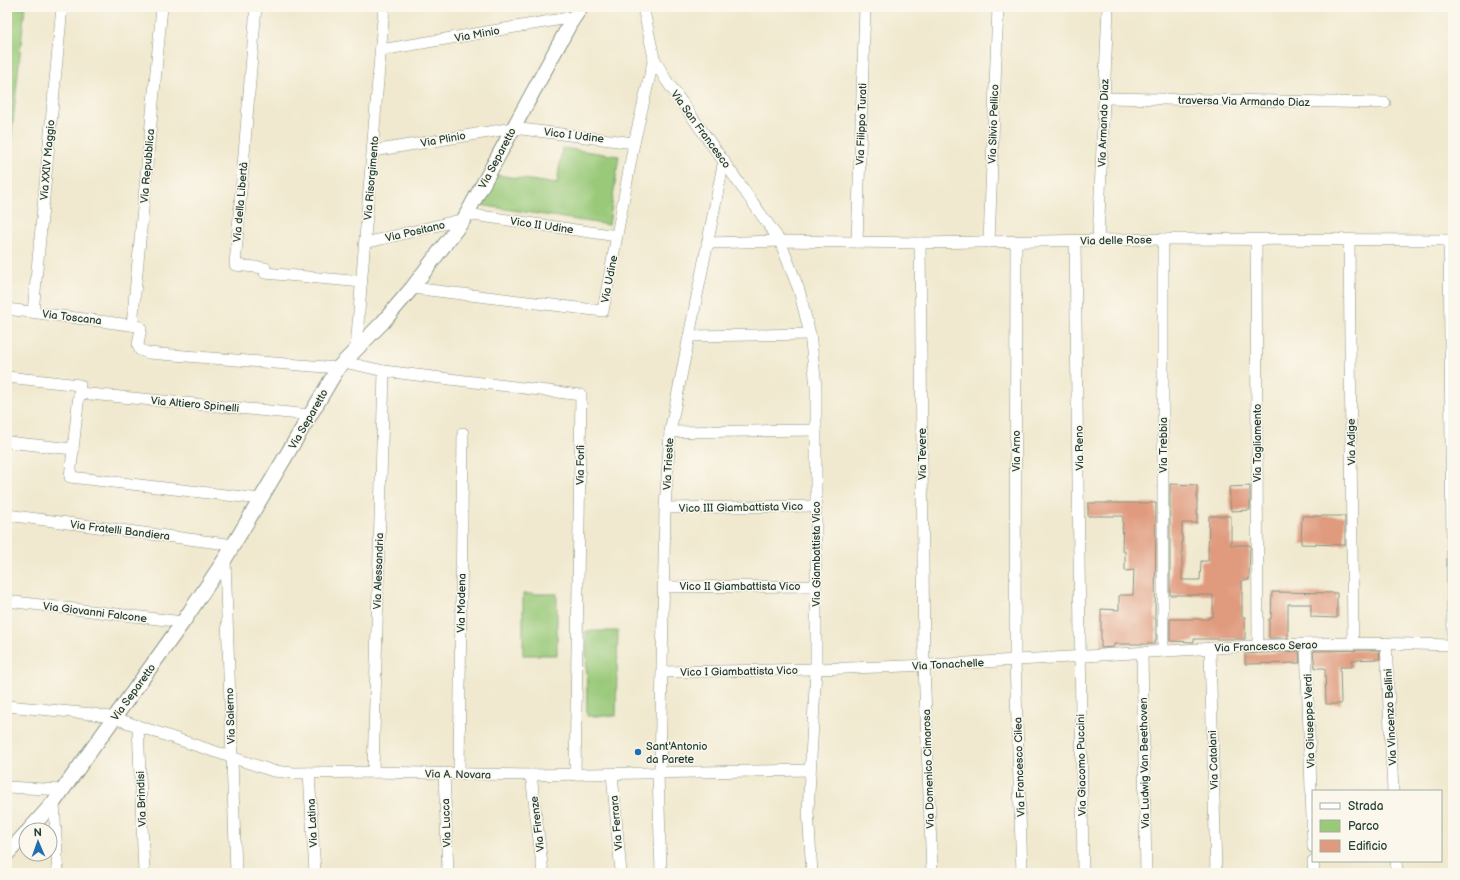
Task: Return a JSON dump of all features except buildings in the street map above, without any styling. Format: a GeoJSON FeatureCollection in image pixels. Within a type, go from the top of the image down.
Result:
{"type":"FeatureCollection","features":[{"type":"Feature","properties":{"kind":"street","name":"Via XXIV Maggio"},"geometry":{"type":"LineString","coordinates":[[33,312],[62,7]]}},
{"type":"Feature","properties":{"kind":"street","name":"Via Repubblica"},"geometry":{"type":"LineString","coordinates":[[162,7],[135,325],[140,330],[138,344],[140,350],[148,353],[341,365]]}},
{"type":"Feature","properties":{"kind":"street","name":"Via della Libertà"},"geometry":{"type":"LineString","coordinates":[[256,7],[234,265],[265,268],[265,273],[362,282]]}},
{"type":"Feature","properties":{"kind":"street","name":"Via Risorgimento"},"geometry":{"type":"LineString","coordinates":[[356,348],[384,7]]}},
{"type":"Feature","properties":{"kind":"street","name":"Via San Francesco"},"geometry":{"type":"LineString","coordinates":[[643,7],[654,58],[666,80],[780,241]]}},
{"type":"Feature","properties":{"kind":"street","name":"Via Filippo Turati"},"geometry":{"type":"LineString","coordinates":[[857,242],[865,7]]}},
{"type":"Feature","properties":{"kind":"street","name":"Via Silvio Pellico"},"geometry":{"type":"LineString","coordinates":[[989,242],[998,7]]}},
{"type":"Feature","properties":{"kind":"street","name":"Via Armando Diaz"},"geometry":{"type":"LineString","coordinates":[[1098,240],[1108,7]]}},
{"type":"Feature","properties":{"kind":"street","name":"Via Minio"},"geometry":{"type":"LineString","coordinates":[[381,50],[577,12]]}},
{"type":"Feature","properties":{"kind":"street","name":"Via Separetto"},"geometry":{"type":"LineString","coordinates":[[36,822],[63,790],[183,622],[225,560],[341,365],[383,322],[412,288],[465,217],[577,12]]}},
{"type":"Feature","properties":{"kind":"street","name":"Via Udine"},"geometry":{"type":"LineString","coordinates":[[412,288],[603,311],[634,143],[654,58]]}},
{"type":"Feature","properties":{"kind":"street","name":"traversa Via Armando Diaz"},"geometry":{"type":"LineString","coordinates":[[1104,98],[1384,103]]}},
{"type":"Feature","properties":{"kind":"street","name":"Vico I Udine"},"geometry":{"type":"LineString","coordinates":[[513,128],[634,143]]}},
{"type":"Feature","properties":{"kind":"street","name":"Via Plinio"},"geometry":{"type":"LineString","coordinates":[[373,151],[513,128]]}},
{"type":"Feature","properties":{"kind":"street","name":"Via Trieste"},"geometry":{"type":"LineString","coordinates":[[661,873],[659,773],[665,587],[665,508],[670,432],[724,160]]}},
{"type":"Feature","properties":{"kind":"street","name":"Vico II Udine"},"geometry":{"type":"LineString","coordinates":[[465,217],[617,236]]}},
{"type":"Feature","properties":{"kind":"street","name":"Via Positano"},"geometry":{"type":"LineString","coordinates":[[365,243],[465,217]]}},
{"type":"Feature","properties":{"kind":"street","name":"Via delle Rose"},"geometry":{"type":"LineString","coordinates":[[707,242],[1016,242],[1163,239],[1451,240]]}},
{"type":"Feature","properties":{"kind":"street","name":"Via Trebbia"},"geometry":{"type":"LineString","coordinates":[[1162,651],[1163,239]]}},
{"type":"Feature","properties":{"kind":"street","name":"Via Tagliamento"},"geometry":{"type":"LineString","coordinates":[[1256,240],[1258,646]]}},
{"type":"Feature","properties":{"kind":"street","name":"Via Adige"},"geometry":{"type":"LineString","coordinates":[[1349,240],[1353,643]]}},
{"type":"Feature","properties":{"kind":"street"},"geometry":{"type":"LineString","coordinates":[[1451,240],[1453,645]]}},
{"type":"Feature","properties":{"kind":"street","name":"Via Giambattista Vico"},"geometry":{"type":"LineString","coordinates":[[780,241],[799,290],[810,334],[816,386],[816,670],[808,811],[812,873]]}},
{"type":"Feature","properties":{"kind":"street","name":"Via Reno"},"geometry":{"type":"LineString","coordinates":[[1075,241],[1079,450],[1080,656]]}},
{"type":"Feature","properties":{"kind":"street","name":"Via Tevere"},"geometry":{"type":"LineString","coordinates":[[920,242],[924,665]]}},
{"type":"Feature","properties":{"kind":"street","name":"Via Arno"},"geometry":{"type":"LineString","coordinates":[[1015,661],[1016,242]]}},
{"type":"Feature","properties":{"kind":"street","name":"Via Toscana"},"geometry":{"type":"LineString","coordinates":[[7,309],[135,325]]}},
{"type":"Feature","properties":{"kind":"street"},"geometry":{"type":"LineString","coordinates":[[689,336],[810,334]]}},
{"type":"Feature","properties":{"kind":"street","name":"Via Forlì"},"geometry":{"type":"LineString","coordinates":[[341,365],[581,395],[575,775]]}},
{"type":"Feature","properties":{"kind":"street","name":"Via Alessandria"},"geometry":{"type":"LineString","coordinates":[[372,772],[384,371]]}},
{"type":"Feature","properties":{"kind":"street"},"geometry":{"type":"LineString","coordinates":[[7,377],[80,384],[70,477],[261,499]]}},
{"type":"Feature","properties":{"kind":"street","name":"Via Altiero Spinelli"},"geometry":{"type":"LineString","coordinates":[[79,393],[310,415]]}},
{"type":"Feature","properties":{"kind":"street"},"geometry":{"type":"LineString","coordinates":[[670,432],[816,430]]}},
{"type":"Feature","properties":{"kind":"street","name":"Via Modena"},"geometry":{"type":"LineString","coordinates":[[459,773],[463,433]]}},
{"type":"Feature","properties":{"kind":"street"},"geometry":{"type":"LineString","coordinates":[[7,442],[73,449]]}},
{"type":"Feature","properties":{"kind":"street","name":"Vico III Giambattista Vico"},"geometry":{"type":"LineString","coordinates":[[665,508],[816,506]]}},
{"type":"Feature","properties":{"kind":"street","name":"Via Fratelli Bandiera"},"geometry":{"type":"LineString","coordinates":[[7,515],[234,545]]}},
{"type":"Feature","properties":{"kind":"street","name":"Via Salerno"},"geometry":{"type":"LineString","coordinates":[[225,560],[236,873]]}},
{"type":"Feature","properties":{"kind":"street","name":"Vico II Giambattista Vico"},"geometry":{"type":"LineString","coordinates":[[665,587],[816,586]]}},
{"type":"Feature","properties":{"kind":"street","name":"Via Giovanni Falcone"},"geometry":{"type":"LineString","coordinates":[[7,601],[183,622]]}},
{"type":"Feature","properties":{"kind":"street","name":"Via Francesco Serao"},"geometry":{"type":"LineString","coordinates":[[1080,656],[1306,644],[1386,643],[1453,645]]}},
{"type":"Feature","properties":{"kind":"street","name":"Via Vincenzo Bellini"},"geometry":{"type":"LineString","coordinates":[[1386,643],[1393,790]]}},
{"type":"Feature","properties":{"kind":"street","name":"Via Giuseppe Verdi"},"geometry":{"type":"LineString","coordinates":[[1306,644],[1312,818]]}},
{"type":"Feature","properties":{"kind":"street","name":"Via Catalani"},"geometry":{"type":"LineString","coordinates":[[1210,648],[1216,873]]}},
{"type":"Feature","properties":{"kind":"street","name":"Via Ludwig Van Beethoven"},"geometry":{"type":"LineString","coordinates":[[1142,653],[1146,873]]}},
{"type":"Feature","properties":{"kind":"street","name":"Via Tonachelle"},"geometry":{"type":"LineString","coordinates":[[816,670],[1015,661],[1080,656]]}},
{"type":"Feature","properties":{"kind":"street","name":"Via Giacomo Puccini"},"geometry":{"type":"LineString","coordinates":[[1080,656],[1083,873]]}},
{"type":"Feature","properties":{"kind":"street","name":"Via Francesco Cilea"},"geometry":{"type":"LineString","coordinates":[[1015,661],[1022,873]]}},
{"type":"Feature","properties":{"kind":"street","name":"Via Domenico Cimarosa"},"geometry":{"type":"LineString","coordinates":[[924,665],[932,873]]}},
{"type":"Feature","properties":{"kind":"street","name":"Vico I Giambattista Vico"},"geometry":{"type":"LineString","coordinates":[[663,672],[816,670]]}},
{"type":"Feature","properties":{"kind":"street","name":"Via A. Novara"},"geometry":{"type":"LineString","coordinates":[[7,706],[93,714],[114,718],[273,771],[294,773],[372,772],[575,775],[810,770]]}},
{"type":"Feature","properties":{"kind":"street","name":"Via Brindisi"},"geometry":{"type":"LineString","coordinates":[[138,726],[144,873]]}},
{"type":"Feature","properties":{"kind":"street","name":"Via Latina"},"geometry":{"type":"LineString","coordinates":[[309,773],[315,873]]}},
{"type":"Feature","properties":{"kind":"street","name":"Via Lucca"},"geometry":{"type":"LineString","coordinates":[[444,773],[448,873]]}},
{"type":"Feature","properties":{"kind":"street","name":"Via Ferrara"},"geometry":{"type":"LineString","coordinates":[[612,774],[621,873]]}},
{"type":"Feature","properties":{"kind":"street","name":"Via Firenze"},"geometry":{"type":"LineString","coordinates":[[531,775],[543,873]]}},
{"type":"Feature","properties":{"kind":"street"},"geometry":{"type":"LineString","coordinates":[[7,787],[63,790]]}},
{"type":"Feature","properties":{"kind":"street"},"geometry":{"type":"LineString","coordinates":[[54,802],[58,873]]}},
{"type":"Feature","properties":{"kind":"street"},"geometry":{"type":"LineString","coordinates":[[7,854],[18,842]]}},
{"type":"Feature","properties":{"kind":"street"},"geometry":{"type":"LineString","coordinates":[[1314,862],[1314,873]]}},
{"type":"Feature","properties":{"kind":"street"},"geometry":{"type":"LineString","coordinates":[[1396,862],[1397,873]]}},
{"type":"Feature","properties":{"kind":"green space"},"geometry":{"type":"Polygon","coordinates":[[[7,7],[25,7],[7,177],[7,7]]]}},
{"type":"Feature","properties":{"kind":"green space"},"geometry":{"type":"Polygon","coordinates":[[[562,148],[619,156],[609,225],[480,205],[497,175],[557,184],[562,148]]]}},
{"type":"Feature","properties":{"kind":"green space"},"geometry":{"type":"Polygon","coordinates":[[[523,594],[557,594],[557,655],[523,655],[523,594]]]}},
{"type":"Feature","properties":{"kind":"green space"},"geometry":{"type":"Polygon","coordinates":[[[586,631],[618,631],[616,716],[587,716],[586,631]]]}},
{"type":"Feature","properties":{"kind":"place","name":"Sant'Antonio da Parete"},"geometry":{"type":"Point","coordinates":[638,752]}}]}
